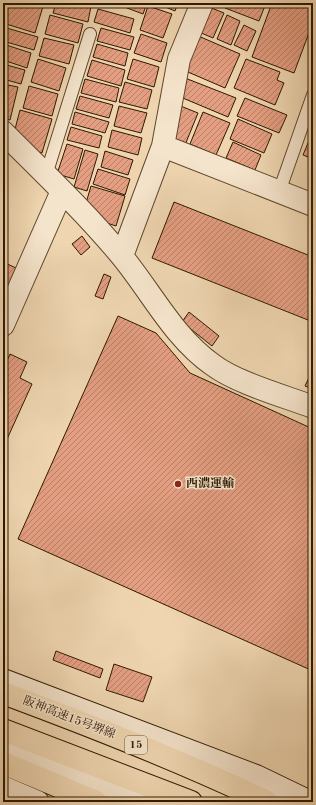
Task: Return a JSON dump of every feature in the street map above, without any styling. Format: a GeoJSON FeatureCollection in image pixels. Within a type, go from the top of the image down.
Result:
{"type":"FeatureCollection","features":[{"type":"Feature","properties":{"kind":"highway","name":"阪神高速15号堺線"},"geometry":{"type":"LineString","coordinates":[[3,693],[75,719],[182,763],[267,802]]}},
{"type":"Feature","properties":{"kind":"highway"},"geometry":{"type":"LineString","coordinates":[[3,730],[191,802]]}},
{"type":"Feature","properties":{"kind":"highway"},"geometry":{"type":"LineString","coordinates":[[3,763],[96,802]]}},
{"type":"Feature","properties":{"kind":"street"},"geometry":{"type":"LineString","coordinates":[[122,256],[163,146],[179,60],[202,3]]}},
{"type":"Feature","properties":{"kind":"street"},"geometry":{"type":"LineString","coordinates":[[3,132],[46,175],[122,256],[189,346],[214,366],[243,380],[313,407]]}},
{"type":"Feature","properties":{"kind":"street"},"geometry":{"type":"LineString","coordinates":[[163,146],[313,205]]}},
{"type":"Feature","properties":{"kind":"street"},"geometry":{"type":"LineString","coordinates":[[3,326],[62,192]]}},
{"type":"Feature","properties":{"kind":"street"},"geometry":{"type":"LineString","coordinates":[[3,680],[256,776],[310,802]]}},
{"type":"Feature","properties":{"kind":"street"},"geometry":{"type":"LineString","coordinates":[[3,749],[89,779],[145,802]]}},
{"type":"Feature","properties":{"kind":"street"},"geometry":{"type":"LineString","coordinates":[[3,787],[38,802]]}},
{"type":"Feature","properties":{"kind":"lane"},"geometry":{"type":"LineString","coordinates":[[46,175],[90,34]]}},
{"type":"Feature","properties":{"kind":"lane"},"geometry":{"type":"LineString","coordinates":[[279,192],[313,95]]}},
{"type":"Feature","properties":{"kind":"building"},"geometry":{"type":"Polygon","coordinates":[[[7,3],[44,3],[35,33],[3,23],[3,14],[7,3]]]}},
{"type":"Feature","properties":{"kind":"building"},"geometry":{"type":"Polygon","coordinates":[[[56,3],[79,3],[91,6],[88,22],[53,13],[56,3]]]}},
{"type":"Feature","properties":{"kind":"building"},"geometry":{"type":"Polygon","coordinates":[[[119,3],[147,3],[143,14],[119,5],[119,3]]]}},
{"type":"Feature","properties":{"kind":"building"},"geometry":{"type":"Polygon","coordinates":[[[156,3],[178,3],[175,11],[156,3]]]}},
{"type":"Feature","properties":{"kind":"building"},"geometry":{"type":"Polygon","coordinates":[[[227,3],[266,3],[259,21],[225,8],[227,3]]]}},
{"type":"Feature","properties":{"kind":"building"},"geometry":{"type":"Polygon","coordinates":[[[272,3],[313,3],[313,22],[294,73],[252,57],[272,3]]]}},
{"type":"Feature","properties":{"kind":"building"},"geometry":{"type":"Polygon","coordinates":[[[148,6],[172,14],[163,38],[140,30],[148,6]]]}},
{"type":"Feature","properties":{"kind":"building"},"geometry":{"type":"Polygon","coordinates":[[[209,7],[224,13],[213,38],[199,32],[209,7]]]}},
{"type":"Feature","properties":{"kind":"building"},"geometry":{"type":"Polygon","coordinates":[[[98,9],[134,19],[130,33],[94,22],[98,9]]]}},
{"type":"Feature","properties":{"kind":"building"},"geometry":{"type":"Polygon","coordinates":[[[50,15],[83,24],[78,43],[45,34],[50,15]]]}},
{"type":"Feature","properties":{"kind":"building"},"geometry":{"type":"Polygon","coordinates":[[[227,15],[240,21],[231,45],[217,39],[227,15]]]}},
{"type":"Feature","properties":{"kind":"building"},"geometry":{"type":"Polygon","coordinates":[[[244,25],[256,31],[247,51],[234,45],[244,25]]]}},
{"type":"Feature","properties":{"kind":"building"},"geometry":{"type":"Polygon","coordinates":[[[3,27],[38,37],[34,50],[3,41],[3,27]]]}},
{"type":"Feature","properties":{"kind":"building"},"geometry":{"type":"Polygon","coordinates":[[[101,28],[134,37],[130,50],[97,41],[101,28]]]}},
{"type":"Feature","properties":{"kind":"building"},"geometry":{"type":"Polygon","coordinates":[[[141,34],[167,43],[161,62],[134,53],[141,34]]]}},
{"type":"Feature","properties":{"kind":"building"},"geometry":{"type":"Polygon","coordinates":[[[196,35],[240,54],[225,88],[181,69],[196,35]]]}},
{"type":"Feature","properties":{"kind":"building"},"geometry":{"type":"Polygon","coordinates":[[[44,38],[74,45],[69,64],[39,56],[44,38]]]}},
{"type":"Feature","properties":{"kind":"building"},"geometry":{"type":"Polygon","coordinates":[[[3,44],[31,53],[27,68],[3,60],[3,44]]]}},
{"type":"Feature","properties":{"kind":"building"},"geometry":{"type":"Polygon","coordinates":[[[97,44],[128,53],[125,66],[93,57],[97,44]]]}},
{"type":"Feature","properties":{"kind":"building"},"geometry":{"type":"Polygon","coordinates":[[[38,59],[66,68],[59,91],[31,82],[38,59]]]}},
{"type":"Feature","properties":{"kind":"building"},"geometry":{"type":"Polygon","coordinates":[[[133,59],[159,67],[154,87],[127,79],[133,59]]]}},
{"type":"Feature","properties":{"kind":"building"},"geometry":{"type":"Polygon","coordinates":[[[246,59],[280,72],[277,80],[284,83],[275,105],[234,88],[246,59]]]}},
{"type":"Feature","properties":{"kind":"building"},"geometry":{"type":"Polygon","coordinates":[[[92,60],[125,70],[121,86],[87,76],[92,60]]]}},
{"type":"Feature","properties":{"kind":"building"},"geometry":{"type":"Polygon","coordinates":[[[3,64],[25,70],[21,84],[3,79],[3,64]]]}},
{"type":"Feature","properties":{"kind":"building"},"geometry":{"type":"Polygon","coordinates":[[[185,78],[236,98],[228,117],[178,96],[185,78]]]}},
{"type":"Feature","properties":{"kind":"building"},"geometry":{"type":"Polygon","coordinates":[[[85,79],[119,88],[116,102],[81,93],[85,79]]]}},
{"type":"Feature","properties":{"kind":"building"},"geometry":{"type":"Polygon","coordinates":[[[125,82],[152,90],[147,109],[119,102],[125,82]]]}},
{"type":"Feature","properties":{"kind":"building"},"geometry":{"type":"Polygon","coordinates":[[[3,84],[18,87],[10,120],[3,118],[3,84]]]}},
{"type":"Feature","properties":{"kind":"building"},"geometry":{"type":"Polygon","coordinates":[[[29,86],[58,94],[52,116],[23,108],[29,86]]]}},
{"type":"Feature","properties":{"kind":"building"},"geometry":{"type":"Polygon","coordinates":[[[80,96],[113,105],[109,118],[76,109],[80,96]]]}},
{"type":"Feature","properties":{"kind":"building"},"geometry":{"type":"Polygon","coordinates":[[[245,98],[287,115],[279,133],[237,116],[245,98]]]}},
{"type":"Feature","properties":{"kind":"building"},"geometry":{"type":"Polygon","coordinates":[[[178,105],[198,113],[185,145],[175,141],[178,105]]]}},
{"type":"Feature","properties":{"kind":"building"},"geometry":{"type":"Polygon","coordinates":[[[119,106],[147,113],[141,133],[114,126],[119,106]]]}},
{"type":"Feature","properties":{"kind":"building"},"geometry":{"type":"Polygon","coordinates":[[[20,110],[52,119],[42,153],[31,150],[14,133],[20,110]]]}},
{"type":"Feature","properties":{"kind":"building"},"geometry":{"type":"Polygon","coordinates":[[[75,112],[109,122],[105,133],[72,124],[75,112]]]}},
{"type":"Feature","properties":{"kind":"building"},"geometry":{"type":"Polygon","coordinates":[[[203,112],[230,123],[216,155],[190,144],[203,112]]]}},
{"type":"Feature","properties":{"kind":"building"},"geometry":{"type":"Polygon","coordinates":[[[238,119],[272,134],[264,153],[230,139],[238,119]]]}},
{"type":"Feature","properties":{"kind":"building"},"geometry":{"type":"Polygon","coordinates":[[[71,127],[102,136],[99,148],[67,140],[71,127]]]}},
{"type":"Feature","properties":{"kind":"building"},"geometry":{"type":"Polygon","coordinates":[[[112,130],[142,138],[138,155],[108,147],[112,130]]]}},
{"type":"Feature","properties":{"kind":"building"},"geometry":{"type":"Polygon","coordinates":[[[313,131],[313,159],[303,155],[313,131]]]}},
{"type":"Feature","properties":{"kind":"building"},"geometry":{"type":"Polygon","coordinates":[[[233,142],[261,155],[255,170],[226,158],[233,142]]]}},
{"type":"Feature","properties":{"kind":"building"},"geometry":{"type":"Polygon","coordinates":[[[67,144],[83,149],[74,179],[57,174],[67,144]]]}},
{"type":"Feature","properties":{"kind":"building"},"geometry":{"type":"Polygon","coordinates":[[[85,150],[98,154],[87,191],[74,187],[85,150]]]}},
{"type":"Feature","properties":{"kind":"building"},"geometry":{"type":"Polygon","coordinates":[[[105,151],[133,160],[128,175],[101,167],[105,151]]]}},
{"type":"Feature","properties":{"kind":"building"},"geometry":{"type":"Polygon","coordinates":[[[98,169],[130,179],[125,195],[93,184],[98,169]]]}},
{"type":"Feature","properties":{"kind":"building"},"geometry":{"type":"Polygon","coordinates":[[[91,186],[125,196],[116,226],[107,223],[86,203],[91,186]]]}},
{"type":"Feature","properties":{"kind":"building"},"geometry":{"type":"Polygon","coordinates":[[[174,202],[313,257],[313,322],[152,258],[174,202]]]}},
{"type":"Feature","properties":{"kind":"building"},"geometry":{"type":"Polygon","coordinates":[[[82,236],[90,247],[81,255],[72,244],[82,236]]]}},
{"type":"Feature","properties":{"kind":"building"},"geometry":{"type":"Polygon","coordinates":[[[3,262],[16,268],[3,300],[3,262]]]}},
{"type":"Feature","properties":{"kind":"building"},"geometry":{"type":"Polygon","coordinates":[[[104,274],[111,277],[103,299],[95,296],[104,274]]]}},
{"type":"Feature","properties":{"kind":"building"},"geometry":{"type":"Polygon","coordinates":[[[189,312],[219,336],[212,346],[182,322],[189,312]]]}},
{"type":"Feature","properties":{"kind":"building","name":"西濃運輸"},"geometry":{"type":"Polygon","coordinates":[[[118,316],[156,333],[190,373],[313,429],[313,671],[18,539],[118,316]]]}},
{"type":"Feature","properties":{"kind":"building"},"geometry":{"type":"Polygon","coordinates":[[[10,354],[27,362],[20,378],[32,384],[3,448],[3,370],[10,354]]]}},
{"type":"Feature","properties":{"kind":"building"},"geometry":{"type":"Polygon","coordinates":[[[313,369],[313,389],[305,386],[313,369]]]}},
{"type":"Feature","properties":{"kind":"building"},"geometry":{"type":"Polygon","coordinates":[[[56,651],[103,669],[100,678],[53,660],[56,651]]]}},
{"type":"Feature","properties":{"kind":"building"},"geometry":{"type":"Polygon","coordinates":[[[114,664],[152,677],[143,702],[106,690],[114,664]]]}},
{"type":"Feature","properties":{"kind":"place","name":"西濃運輸"},"geometry":{"type":"Point","coordinates":[178,484]}}]}
